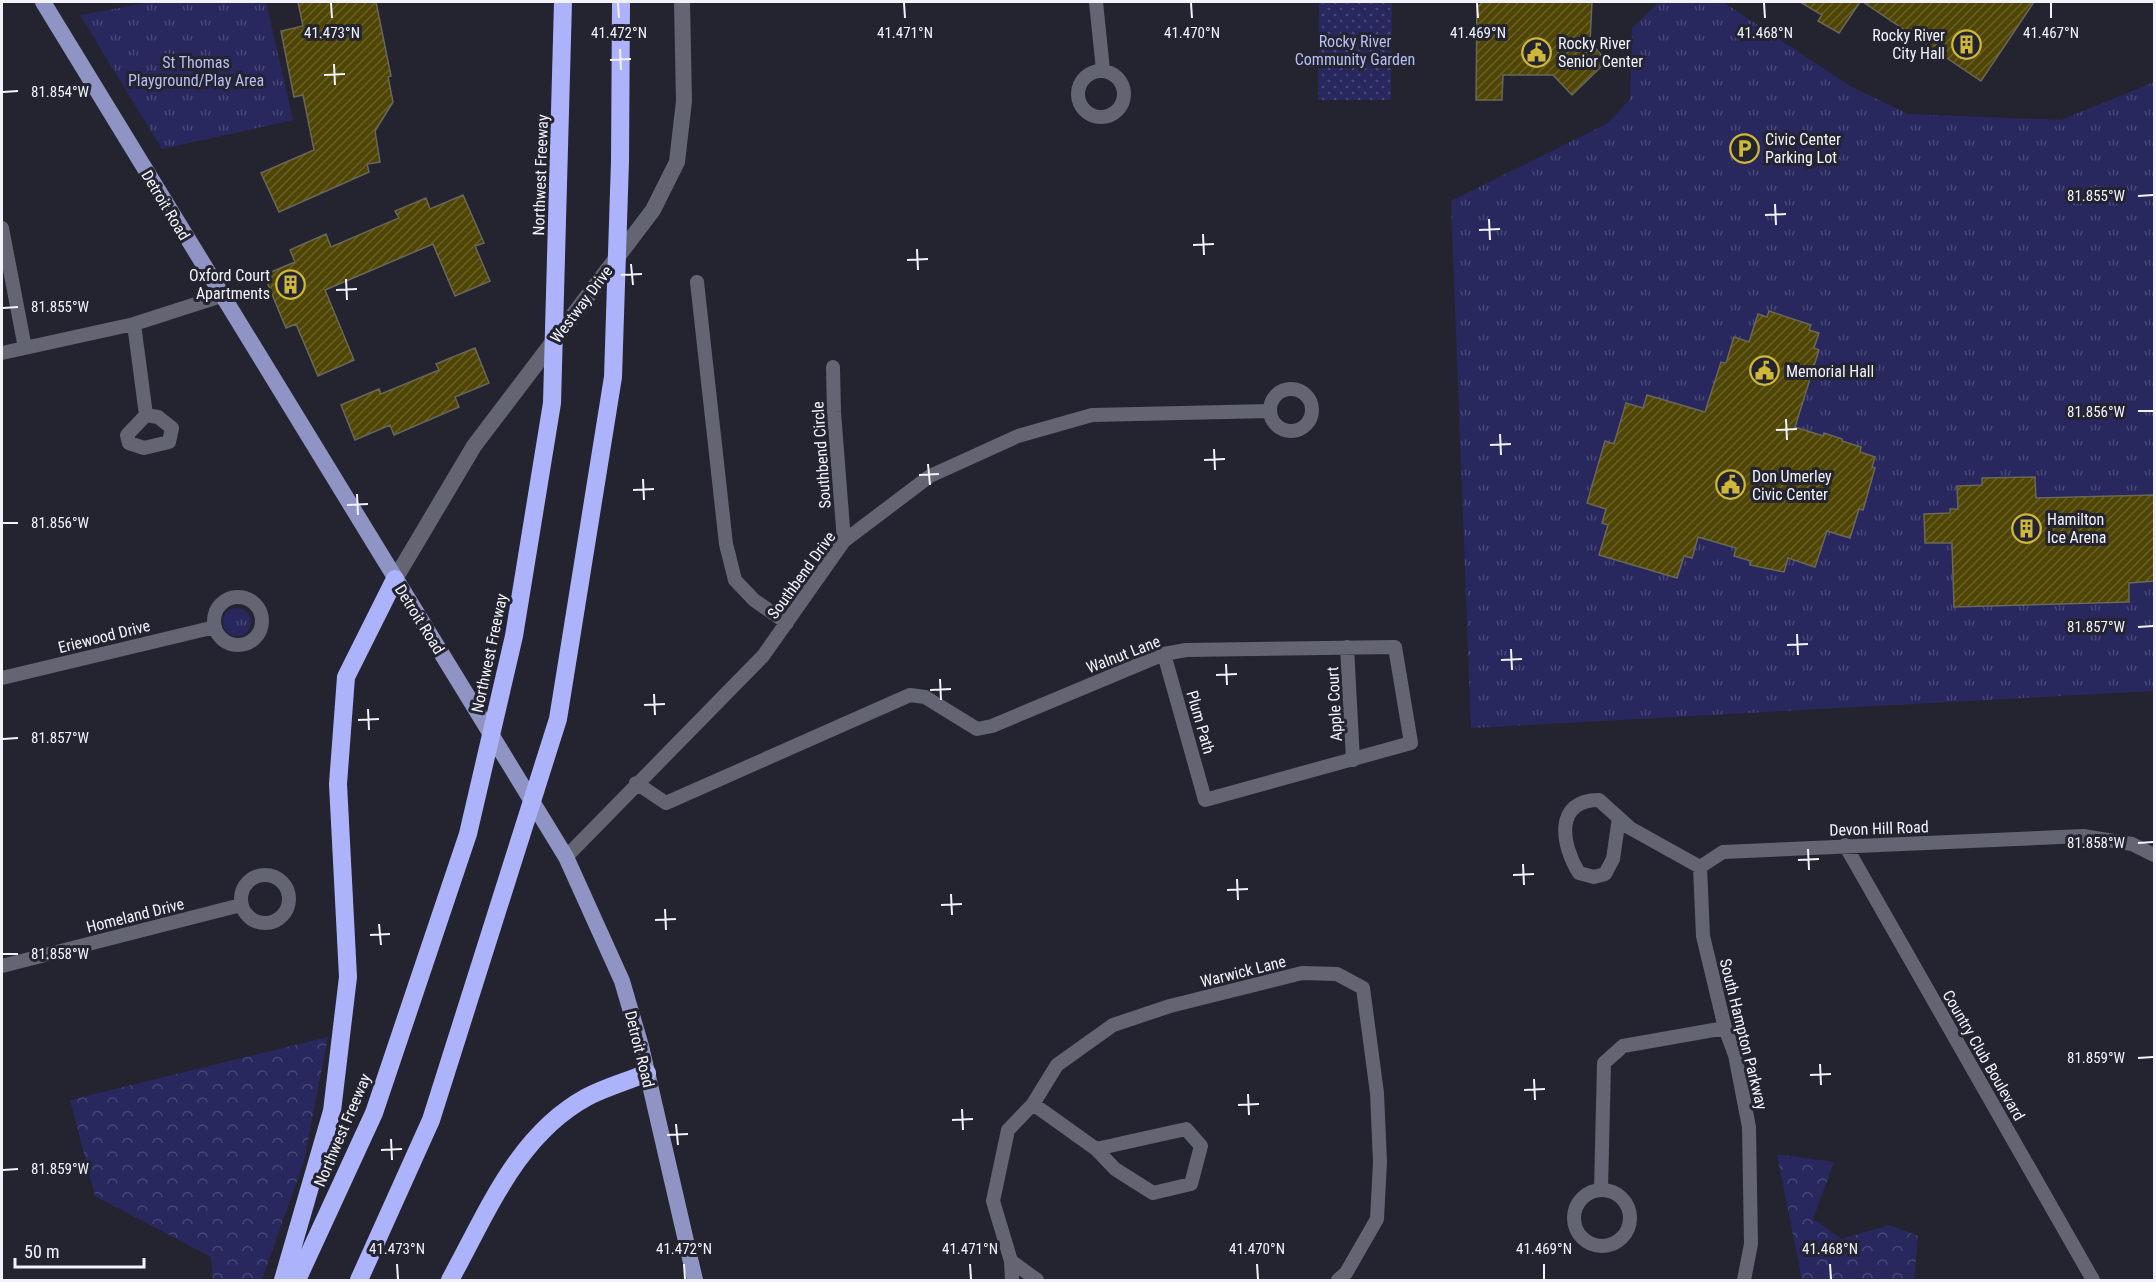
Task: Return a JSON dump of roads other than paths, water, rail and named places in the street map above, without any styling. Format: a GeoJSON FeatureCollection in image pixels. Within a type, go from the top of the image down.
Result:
{"type":"FeatureCollection","features":[{"type":"Feature","properties":{"kind":"highway","name":"Northwest Freeway"},"geometry":{"type":"LineString","coordinates":[[297,1281],[374,1113],[386,1079],[468,834],[514,636],[552,403],[563,2]]}},
{"type":"Feature","properties":{"kind":"highway"},"geometry":{"type":"LineString","coordinates":[[359,1281],[431,1120],[558,719],[613,377],[620,161],[621,2]]}},
{"type":"Feature","properties":{"kind":"highway"},"geometry":{"type":"LineString","coordinates":[[283,1281],[332,1111],[348,977],[338,784],[346,676],[395,579]]}},
{"type":"Feature","properties":{"kind":"highway"},"geometry":{"type":"LineString","coordinates":[[450,1281],[522,1153],[553,1120],[588,1097],[647,1074]]}},
{"type":"Feature","properties":{"kind":"main road","name":"Detroit Road"},"geometry":{"type":"LineString","coordinates":[[43,2],[221,296],[567,857],[622,981],[647,1074],[695,1281]]}},
{"type":"Feature","properties":{"kind":"main road","name":"Westway Drive"},"geometry":{"type":"LineString","coordinates":[[395,579],[442,496],[513,392],[645,220],[677,162],[684,101],[682,2]]}},
{"type":"Feature","properties":{"kind":"street"},"geometry":{"type":"LineString","coordinates":[[1096,2],[1103,70]]}},
{"type":"Feature","properties":{"kind":"street"},"geometry":{"type":"LineString","coordinates":[[2,228],[25,348]]}},
{"type":"Feature","properties":{"kind":"street"},"geometry":{"type":"LineString","coordinates":[[697,282],[726,544],[735,580],[754,600],[787,623]]}},
{"type":"Feature","properties":{"kind":"street"},"geometry":{"type":"LineString","coordinates":[[2,353],[134,324],[221,296]]}},
{"type":"Feature","properties":{"kind":"street"},"geometry":{"type":"LineString","coordinates":[[134,324],[146,415]]}},
{"type":"Feature","properties":{"kind":"street","name":"Southbend Circle"},"geometry":{"type":"LineString","coordinates":[[833,367],[834,412],[844,541]]}},
{"type":"Feature","properties":{"kind":"street","name":"Southbend Drive"},"geometry":{"type":"LineString","coordinates":[[567,857],[636,783],[763,656],[844,541],[930,477],[1017,436],[1092,415],[1270,411]]}},
{"type":"Feature","properties":{"kind":"street","name":"Eriewood Drive"},"geometry":{"type":"LineString","coordinates":[[2,678],[215,627]]}},
{"type":"Feature","properties":{"kind":"street","name":"Apple Court"},"geometry":{"type":"LineString","coordinates":[[1347,647],[1353,759]]}},
{"type":"Feature","properties":{"kind":"street","name":"Walnut Lane"},"geometry":{"type":"LineString","coordinates":[[636,783],[666,803],[910,695],[925,697],[977,729],[992,726],[1164,654],[1186,650],[1395,647],[1411,743],[1205,800]]}},
{"type":"Feature","properties":{"kind":"street","name":"Plum Path"},"geometry":{"type":"LineString","coordinates":[[1164,654],[1205,800]]}},
{"type":"Feature","properties":{"kind":"street"},"geometry":{"type":"LineString","coordinates":[[1619,818],[1613,859],[1605,874],[1594,877],[1579,873],[1569,856],[1566,816],[1572,806],[1587,800],[1599,800],[1619,818],[1630,828],[1700,867]]}},
{"type":"Feature","properties":{"kind":"street","name":"Devon Hill Road"},"geometry":{"type":"LineString","coordinates":[[1700,867],[1722,852],[2083,836],[2132,844],[2154,855]]}},
{"type":"Feature","properties":{"kind":"street","name":"Country Club Boulevard"},"geometry":{"type":"LineString","coordinates":[[1845,845],[2093,1281]]}},
{"type":"Feature","properties":{"kind":"street","name":"South Hampton Parkway"},"geometry":{"type":"LineString","coordinates":[[1700,867],[1703,936],[1725,1028],[1735,1056],[1749,1127],[1750,1244],[1744,1281]]}},
{"type":"Feature","properties":{"kind":"street","name":"Homeland Drive"},"geometry":{"type":"LineString","coordinates":[[2,966],[242,906]]}},
{"type":"Feature","properties":{"kind":"street","name":"Warwick Lane"},"geometry":{"type":"LineString","coordinates":[[1012,1281],[1011,1261],[993,1201],[1008,1130],[1033,1104],[1057,1065],[1113,1025],[1170,1006],[1302,973],[1337,974],[1363,988],[1377,1093],[1380,1162],[1377,1219],[1346,1273],[1338,1281]]}},
{"type":"Feature","properties":{"kind":"street"},"geometry":{"type":"LineString","coordinates":[[1601,1190],[1604,1063],[1623,1046],[1725,1028]]}},
{"type":"Feature","properties":{"kind":"street"},"geometry":{"type":"LineString","coordinates":[[1033,1104],[1096,1149],[1115,1169],[1153,1193],[1191,1184],[1201,1146],[1186,1129],[1096,1149]]}},
{"type":"Feature","properties":{"kind":"street"},"geometry":{"type":"LineString","coordinates":[[1601,1190],[1620,1197],[1628,1207],[1630,1220],[1626,1233],[1614,1244],[1605,1247],[1584,1241],[1573,1221],[1580,1200],[1590,1193],[1601,1190]]}},
{"type":"Feature","properties":{"kind":"street"},"geometry":{"type":"LineString","coordinates":[[1011,1261],[1037,1281]]}},
{"type":"Feature","properties":{"kind":"place","name":"Rocky River City Hall"},"geometry":{"type":"Point","coordinates":[1966,44]}},
{"type":"Feature","properties":{"kind":"place","name":"Rocky River Senior Center"},"geometry":{"type":"Point","coordinates":[1537,52]}},
{"type":"Feature","properties":{"kind":"place","name":"Civic Center Parking Lot"},"geometry":{"type":"Point","coordinates":[1744,148]}},
{"type":"Feature","properties":{"kind":"place","name":"Oxford Court Apartments"},"geometry":{"type":"Point","coordinates":[291,284]}},
{"type":"Feature","properties":{"kind":"place","name":"Memorial Hall"},"geometry":{"type":"Point","coordinates":[1765,371]}},
{"type":"Feature","properties":{"kind":"place","name":"Don Umerley Civic Center"},"geometry":{"type":"Point","coordinates":[1731,485]}},
{"type":"Feature","properties":{"kind":"place","name":"Hamilton Ice Arena"},"geometry":{"type":"Point","coordinates":[2026,528]}},
{"type":"Feature","properties":{"kind":"park label","name":"Rocky River Community Garden"},"geometry":{"type":"Point","coordinates":[1355,50]}},
{"type":"Feature","properties":{"kind":"park label","name":"St Thomas Playground/Play Area"},"geometry":{"type":"Point","coordinates":[196,71]}}]}
